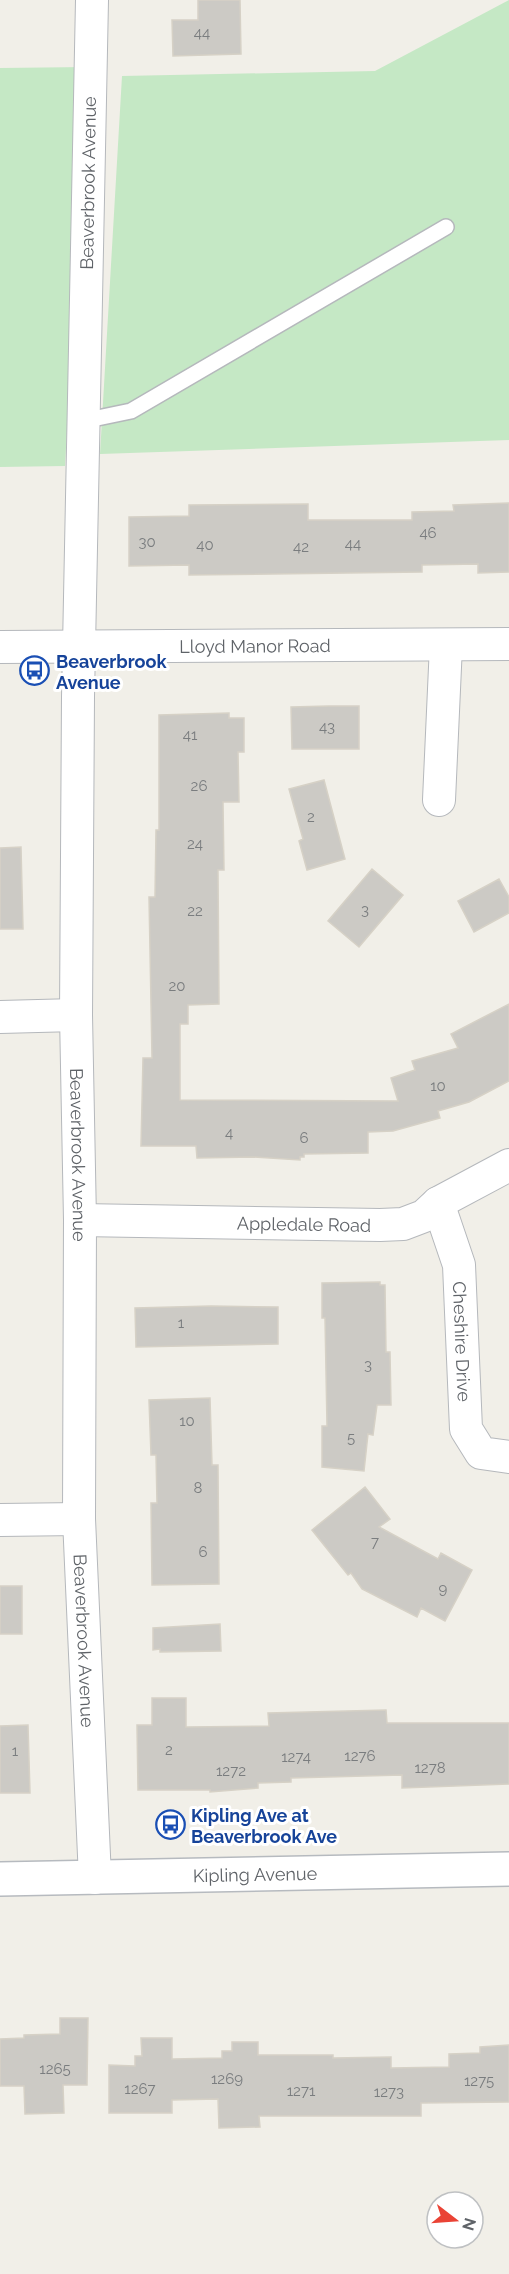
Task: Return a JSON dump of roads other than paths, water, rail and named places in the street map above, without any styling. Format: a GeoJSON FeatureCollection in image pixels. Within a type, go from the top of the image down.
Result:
{"type":"FeatureCollection","features":[{"type":"Feature","properties":{"kind":"main road","name":"Kipling Avenue"},"geometry":{"type":"LineString","coordinates":[[0,1879],[509,1869]]}},
{"type":"Feature","properties":{"kind":"street","name":"Beaverbrook Avenue"},"geometry":{"type":"LineString","coordinates":[[92,0],[79,646],[76,1015],[80,1220],[79,1519],[95,1878]]}},
{"type":"Feature","properties":{"kind":"street","name":"Lloyd Manor Road"},"geometry":{"type":"LineString","coordinates":[[0,647],[509,644]]}},
{"type":"Feature","properties":{"kind":"street"},"geometry":{"type":"LineString","coordinates":[[439,800],[446,645]]}},
{"type":"Feature","properties":{"kind":"street"},"geometry":{"type":"LineString","coordinates":[[0,1017],[76,1015]]}},
{"type":"Feature","properties":{"kind":"street","name":"Appledale Road"},"geometry":{"type":"LineString","coordinates":[[80,1220],[403,1224],[424,1216],[438,1203],[509,1165]]}},
{"type":"Feature","properties":{"kind":"street","name":"Cheshire Drive"},"geometry":{"type":"LineString","coordinates":[[438,1203],[459,1265],[466,1429],[481,1453],[509,1457]]}},
{"type":"Feature","properties":{"kind":"street"},"geometry":{"type":"LineString","coordinates":[[0,1520],[79,1519]]}},
{"type":"Feature","properties":{"kind":"lane"},"geometry":{"type":"LineString","coordinates":[[83,421],[131,411],[446,227]]}},
{"type":"Feature","properties":{"kind":"place","name":"Beaverbrook Avenue"},"geometry":{"type":"Point","coordinates":[35,671]}},
{"type":"Feature","properties":{"kind":"place","name":"Kipling Ave at Beaverbrook Ave"},"geometry":{"type":"Point","coordinates":[170,1825]}}]}
